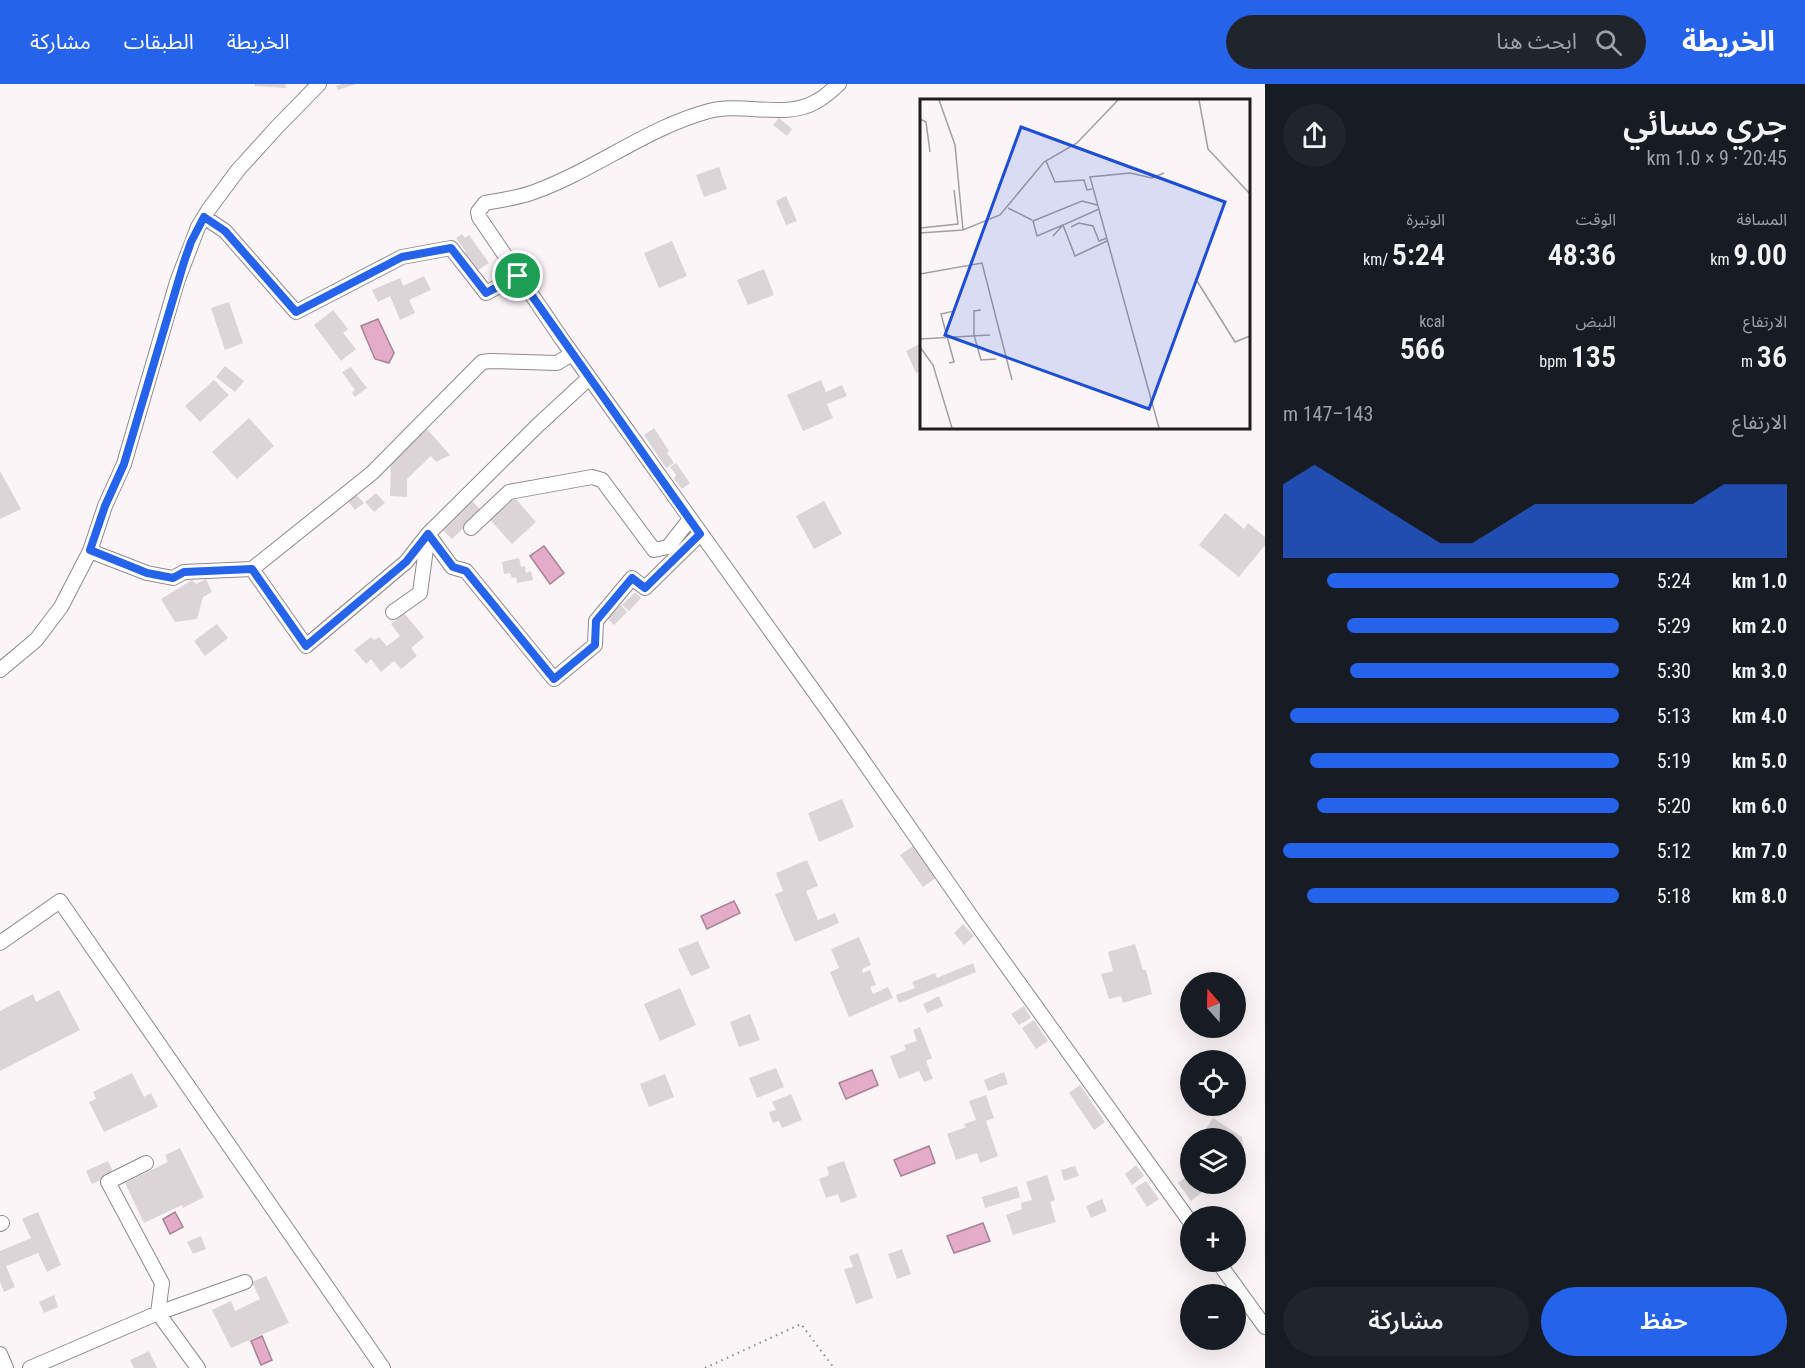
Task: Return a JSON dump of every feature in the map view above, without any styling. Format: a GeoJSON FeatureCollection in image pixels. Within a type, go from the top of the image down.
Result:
{"type":"FeatureCollection","features":[{"type":"Feature","properties":{"kind":"street"},"geometry":{"type":"LineString","coordinates":[[0,670],[36,640],[61,607],[90,550],[105,506],[124,464],[184,262],[204,217],[246,162],[320,84]]}},
{"type":"Feature","properties":{"kind":"street"},"geometry":{"type":"LineString","coordinates":[[839,84],[817,102],[803,107],[789,110],[730,108],[712,110],[690,117],[635,140],[534,192],[485,203],[478,212],[479,217],[572,354],[1180,1208]]}},
{"type":"Feature","properties":{"kind":"street"},"geometry":{"type":"LineString","coordinates":[[204,217],[225,231],[296,312],[402,257],[451,248],[486,293],[518,276]]}},
{"type":"Feature","properties":{"kind":"street"},"geometry":{"type":"LineString","coordinates":[[90,550],[147,573],[173,578],[184,572],[252,569],[372,473],[482,362],[557,363],[572,354]]}},
{"type":"Feature","properties":{"kind":"street"},"geometry":{"type":"LineString","coordinates":[[252,569],[306,646],[406,562],[428,534],[589,378]]}},
{"type":"Feature","properties":{"kind":"street"},"geometry":{"type":"LineString","coordinates":[[471,528],[509,492],[592,477],[602,480],[654,550],[668,547],[690,519]]}},
{"type":"Feature","properties":{"kind":"street"},"geometry":{"type":"LineString","coordinates":[[428,534],[453,567],[466,571],[554,679],[595,645],[596,621],[632,578],[645,588],[700,534]]}},
{"type":"Feature","properties":{"kind":"street"},"geometry":{"type":"LineString","coordinates":[[393,612],[420,593],[428,534]]}},
{"type":"Feature","properties":{"kind":"street"},"geometry":{"type":"LineString","coordinates":[[0,943],[60,901],[383,1368]]}},
{"type":"Feature","properties":{"kind":"street"},"geometry":{"type":"LineString","coordinates":[[146,1163],[108,1182],[162,1283],[158,1313],[198,1368]]}},
{"type":"Feature","properties":{"kind":"street"},"geometry":{"type":"LineString","coordinates":[[1225,1272],[1265,1327]]}},
{"type":"Feature","properties":{"kind":"street"},"geometry":{"type":"LineString","coordinates":[[30,1368],[158,1313],[245,1281]]}},
{"type":"Feature","properties":{"kind":"street"},"geometry":{"type":"LineString","coordinates":[[0,1354],[6,1368]]}},
{"type":"Feature","properties":{"kind":"path"},"geometry":{"type":"LineString","coordinates":[[705,1368],[801,1324],[834,1368]]}},
{"type":"Feature","properties":{"kind":"shaded area"},"geometry":{"type":"Polygon","coordinates":[[[378,319],[394,353],[389,363],[375,359],[361,326],[378,319]]]}},
{"type":"Feature","properties":{"kind":"shaded area"},"geometry":{"type":"Polygon","coordinates":[[[544,546],[564,573],[550,584],[530,556],[544,546]]]}},
{"type":"Feature","properties":{"kind":"shaded area"},"geometry":{"type":"Polygon","coordinates":[[[734,901],[740,913],[707,929],[701,916],[734,901]]]}},
{"type":"Feature","properties":{"kind":"shaded area"},"geometry":{"type":"Polygon","coordinates":[[[872,1070],[878,1085],[846,1099],[839,1083],[872,1070]]]}},
{"type":"Feature","properties":{"kind":"shaded area"},"geometry":{"type":"Polygon","coordinates":[[[929,1146],[935,1163],[901,1176],[894,1160],[929,1146]]]}},
{"type":"Feature","properties":{"kind":"shaded area"},"geometry":{"type":"Polygon","coordinates":[[[175,1212],[183,1227],[170,1234],[163,1219],[175,1212]]]}},
{"type":"Feature","properties":{"kind":"shaded area"},"geometry":{"type":"Polygon","coordinates":[[[983,1223],[990,1241],[954,1253],[947,1236],[983,1223]]]}},
{"type":"Feature","properties":{"kind":"shaded area"},"geometry":{"type":"Polygon","coordinates":[[[262,1336],[272,1360],[261,1365],[251,1341],[262,1336]]]}},
{"type":"Feature","properties":{"kind":"building"},"geometry":{"type":"Polygon","coordinates":[[[255,84],[285,84],[286,88],[255,86],[255,84]]]}},
{"type":"Feature","properties":{"kind":"building"},"geometry":{"type":"Polygon","coordinates":[[[356,84],[338,90],[336,86],[356,84]]]}},
{"type":"Feature","properties":{"kind":"building"},"geometry":{"type":"Polygon","coordinates":[[[779,118],[792,129],[787,136],[773,125],[779,118]]]}},
{"type":"Feature","properties":{"kind":"building"},"geometry":{"type":"Polygon","coordinates":[[[719,167],[727,189],[704,197],[696,175],[719,167]]]}},
{"type":"Feature","properties":{"kind":"building"},"geometry":{"type":"Polygon","coordinates":[[[786,196],[797,221],[786,225],[776,201],[786,196]]]}},
{"type":"Feature","properties":{"kind":"building"},"geometry":{"type":"Polygon","coordinates":[[[462,234],[465,238],[469,235],[489,263],[475,272],[463,256],[466,252],[456,238],[462,234]]]}},
{"type":"Feature","properties":{"kind":"building"},"geometry":{"type":"Polygon","coordinates":[[[672,241],[687,276],[659,288],[644,253],[672,241]]]}},
{"type":"Feature","properties":{"kind":"building"},"geometry":{"type":"Polygon","coordinates":[[[764,269],[774,295],[748,305],[737,280],[764,269]]]}},
{"type":"Feature","properties":{"kind":"building"},"geometry":{"type":"Polygon","coordinates":[[[424,276],[431,290],[409,300],[415,313],[400,320],[390,296],[378,302],[372,290],[400,278],[403,286],[424,276]]]}},
{"type":"Feature","properties":{"kind":"building"},"geometry":{"type":"Polygon","coordinates":[[[229,302],[243,343],[225,350],[211,308],[229,302]]]}},
{"type":"Feature","properties":{"kind":"building"},"geometry":{"type":"Polygon","coordinates":[[[333,310],[348,329],[343,333],[356,349],[341,361],[314,325],[333,310]]]}},
{"type":"Feature","properties":{"kind":"building"},"geometry":{"type":"Polygon","coordinates":[[[920,344],[920,371],[916,373],[906,351],[920,344]]]}},
{"type":"Feature","properties":{"kind":"building"},"geometry":{"type":"Polygon","coordinates":[[[225,366],[244,381],[235,392],[216,377],[225,366]]]}},
{"type":"Feature","properties":{"kind":"building"},"geometry":{"type":"Polygon","coordinates":[[[351,367],[367,388],[355,397],[352,393],[355,390],[342,372],[351,367]]]}},
{"type":"Feature","properties":{"kind":"building"},"geometry":{"type":"Polygon","coordinates":[[[214,380],[229,395],[200,422],[185,406],[214,380]]]}},
{"type":"Feature","properties":{"kind":"building"},"geometry":{"type":"Polygon","coordinates":[[[821,380],[826,392],[842,385],[847,396],[827,404],[833,418],[803,431],[787,395],[821,380]]]}},
{"type":"Feature","properties":{"kind":"building"},"geometry":{"type":"Polygon","coordinates":[[[249,418],[274,446],[237,479],[212,452],[249,418]]]}},
{"type":"Feature","properties":{"kind":"building"},"geometry":{"type":"Polygon","coordinates":[[[654,428],[674,463],[666,468],[644,435],[654,428]]]}},
{"type":"Feature","properties":{"kind":"building"},"geometry":{"type":"Polygon","coordinates":[[[427,429],[450,455],[436,462],[431,456],[407,479],[407,497],[390,496],[391,461],[427,429]]]}},
{"type":"Feature","properties":{"kind":"building"},"geometry":{"type":"Polygon","coordinates":[[[676,463],[690,483],[682,489],[674,479],[676,475],[670,467],[676,463]]]}},
{"type":"Feature","properties":{"kind":"building"},"geometry":{"type":"Polygon","coordinates":[[[0,471],[21,509],[0,519],[0,471]]]}},
{"type":"Feature","properties":{"kind":"building"},"geometry":{"type":"Polygon","coordinates":[[[376,493],[385,503],[374,512],[365,502],[376,493]]]}},
{"type":"Feature","properties":{"kind":"building"},"geometry":{"type":"Polygon","coordinates":[[[356,494],[364,503],[355,510],[348,501],[356,494]]]}},
{"type":"Feature","properties":{"kind":"building"},"geometry":{"type":"Polygon","coordinates":[[[515,498],[536,522],[512,544],[490,520],[515,498]]]}},
{"type":"Feature","properties":{"kind":"building"},"geometry":{"type":"Polygon","coordinates":[[[470,499],[482,511],[452,539],[440,527],[470,499]]]}},
{"type":"Feature","properties":{"kind":"building"},"geometry":{"type":"Polygon","coordinates":[[[824,501],[842,534],[814,549],[796,516],[824,501]]]}},
{"type":"Feature","properties":{"kind":"building"},"geometry":{"type":"Polygon","coordinates":[[[1225,513],[1244,529],[1248,523],[1265,537],[1265,545],[1239,577],[1199,545],[1225,513]]]}},
{"type":"Feature","properties":{"kind":"building"},"geometry":{"type":"Polygon","coordinates":[[[519,558],[521,567],[525,566],[526,573],[531,571],[533,580],[517,583],[516,577],[512,578],[510,573],[504,574],[502,562],[519,558]]]}},
{"type":"Feature","properties":{"kind":"building"},"geometry":{"type":"Polygon","coordinates":[[[206,579],[212,592],[203,597],[197,619],[175,622],[161,599],[192,580],[196,584],[206,579]]]}},
{"type":"Feature","properties":{"kind":"building"},"geometry":{"type":"Polygon","coordinates":[[[635,592],[641,598],[629,611],[622,605],[635,592]]]}},
{"type":"Feature","properties":{"kind":"building"},"geometry":{"type":"Polygon","coordinates":[[[621,605],[627,612],[614,625],[607,618],[621,605]]]}},
{"type":"Feature","properties":{"kind":"building"},"geometry":{"type":"Polygon","coordinates":[[[404,613],[424,637],[411,648],[417,656],[401,669],[394,661],[381,672],[371,659],[366,664],[354,650],[371,637],[374,640],[379,637],[387,646],[400,636],[391,624],[404,613]]]}},
{"type":"Feature","properties":{"kind":"building"},"geometry":{"type":"Polygon","coordinates":[[[217,624],[228,638],[205,656],[194,641],[217,624]]]}},
{"type":"Feature","properties":{"kind":"building"},"geometry":{"type":"Polygon","coordinates":[[[842,799],[854,827],[819,842],[808,813],[842,799]]]}},
{"type":"Feature","properties":{"kind":"building"},"geometry":{"type":"Polygon","coordinates":[[[913,846],[936,878],[923,887],[900,855],[913,846]]]}},
{"type":"Feature","properties":{"kind":"building"},"geometry":{"type":"Polygon","coordinates":[[[807,860],[818,886],[806,891],[818,920],[835,913],[839,923],[795,942],[775,894],[783,891],[776,873],[807,860]]]}},
{"type":"Feature","properties":{"kind":"building"},"geometry":{"type":"Polygon","coordinates":[[[963,924],[974,936],[964,945],[954,933],[963,924]]]}},
{"type":"Feature","properties":{"kind":"building"},"geometry":{"type":"Polygon","coordinates":[[[859,937],[871,965],[862,969],[863,973],[870,970],[876,985],[870,987],[873,994],[888,987],[893,998],[849,1017],[830,972],[839,968],[831,949],[859,937]]]}},
{"type":"Feature","properties":{"kind":"building"},"geometry":{"type":"Polygon","coordinates":[[[698,941],[710,968],[691,976],[678,949],[698,941]]]}},
{"type":"Feature","properties":{"kind":"building"},"geometry":{"type":"Polygon","coordinates":[[[1135,944],[1143,970],[1146,970],[1152,994],[1123,1003],[1121,996],[1109,999],[1101,974],[1113,971],[1108,952],[1135,944]]]}},
{"type":"Feature","properties":{"kind":"building"},"geometry":{"type":"Polygon","coordinates":[[[973,963],[976,972],[899,1003],[896,995],[915,988],[912,982],[935,973],[937,978],[973,963]]]}},
{"type":"Feature","properties":{"kind":"building"},"geometry":{"type":"Polygon","coordinates":[[[680,988],[696,1025],[660,1041],[644,1004],[680,988]]]}},
{"type":"Feature","properties":{"kind":"building"},"geometry":{"type":"Polygon","coordinates":[[[59,990],[80,1030],[0,1071],[0,1011],[33,994],[36,1002],[59,990]]]}},
{"type":"Feature","properties":{"kind":"building"},"geometry":{"type":"Polygon","coordinates":[[[939,996],[943,1006],[927,1013],[923,1004],[939,996]]]}},
{"type":"Feature","properties":{"kind":"building"},"geometry":{"type":"Polygon","coordinates":[[[1024,1006],[1031,1018],[1019,1025],[1011,1014],[1024,1006]]]}},
{"type":"Feature","properties":{"kind":"building"},"geometry":{"type":"Polygon","coordinates":[[[750,1014],[760,1040],[739,1047],[730,1022],[750,1014]]]}},
{"type":"Feature","properties":{"kind":"building"},"geometry":{"type":"Polygon","coordinates":[[[1034,1020],[1048,1041],[1036,1049],[1022,1028],[1034,1020]]]}},
{"type":"Feature","properties":{"kind":"building"},"geometry":{"type":"Polygon","coordinates":[[[920,1027],[932,1058],[926,1061],[933,1079],[924,1082],[919,1071],[899,1079],[890,1056],[906,1050],[904,1045],[917,1041],[913,1030],[920,1027]]]}},
{"type":"Feature","properties":{"kind":"building"},"geometry":{"type":"Polygon","coordinates":[[[776,1068],[784,1087],[757,1098],[749,1078],[776,1068]]]}},
{"type":"Feature","properties":{"kind":"building"},"geometry":{"type":"Polygon","coordinates":[[[1004,1072],[1008,1084],[988,1091],[984,1080],[1004,1072]]]}},
{"type":"Feature","properties":{"kind":"building"},"geometry":{"type":"Polygon","coordinates":[[[132,1073],[144,1097],[151,1093],[158,1107],[104,1132],[89,1102],[96,1099],[93,1092],[132,1073]]]}},
{"type":"Feature","properties":{"kind":"building"},"geometry":{"type":"Polygon","coordinates":[[[665,1074],[674,1097],[649,1107],[640,1084],[665,1074]]]}},
{"type":"Feature","properties":{"kind":"building"},"geometry":{"type":"Polygon","coordinates":[[[1080,1085],[1105,1122],[1094,1130],[1069,1093],[1080,1085]]]}},
{"type":"Feature","properties":{"kind":"building"},"geometry":{"type":"Polygon","coordinates":[[[791,1094],[802,1120],[782,1128],[779,1121],[773,1123],[769,1112],[776,1110],[772,1102],[791,1094]]]}},
{"type":"Feature","properties":{"kind":"building"},"geometry":{"type":"Polygon","coordinates":[[[986,1095],[994,1118],[986,1121],[998,1156],[980,1163],[977,1153],[956,1160],[947,1134],[966,1127],[964,1124],[976,1120],[969,1101],[986,1095]]]}},
{"type":"Feature","properties":{"kind":"building"},"geometry":{"type":"Polygon","coordinates":[[[1213,1118],[1228,1128],[1206,1128],[1213,1118]]]}},
{"type":"Feature","properties":{"kind":"building"},"geometry":{"type":"Polygon","coordinates":[[[180,1148],[204,1197],[144,1223],[125,1183],[168,1162],[165,1155],[180,1148]]]}},
{"type":"Feature","properties":{"kind":"building"},"geometry":{"type":"Polygon","coordinates":[[[108,1161],[114,1174],[92,1184],[86,1171],[108,1161]]]}},
{"type":"Feature","properties":{"kind":"building"},"geometry":{"type":"Polygon","coordinates":[[[844,1161],[857,1197],[841,1203],[838,1194],[826,1198],[819,1179],[829,1175],[827,1167],[844,1161]]]}},
{"type":"Feature","properties":{"kind":"building"},"geometry":{"type":"Polygon","coordinates":[[[1136,1165],[1144,1176],[1132,1185],[1125,1174],[1136,1165]]]}},
{"type":"Feature","properties":{"kind":"building"},"geometry":{"type":"Polygon","coordinates":[[[1075,1166],[1079,1176],[1064,1181],[1061,1170],[1075,1166]]]}},
{"type":"Feature","properties":{"kind":"building"},"geometry":{"type":"Polygon","coordinates":[[[1047,1175],[1055,1200],[1050,1202],[1056,1222],[1013,1235],[1006,1215],[1022,1209],[1021,1203],[1032,1200],[1026,1182],[1047,1175]]]}},
{"type":"Feature","properties":{"kind":"building"},"geometry":{"type":"Polygon","coordinates":[[[1146,1181],[1159,1199],[1147,1207],[1135,1188],[1146,1181]]]}},
{"type":"Feature","properties":{"kind":"building"},"geometry":{"type":"Polygon","coordinates":[[[1017,1186],[1020,1197],[985,1208],[982,1197],[1017,1186]]]}},
{"type":"Feature","properties":{"kind":"building"},"geometry":{"type":"Polygon","coordinates":[[[1186,1194],[1200,1194],[1191,1201],[1186,1194]]]}},
{"type":"Feature","properties":{"kind":"building"},"geometry":{"type":"Polygon","coordinates":[[[1102,1199],[1107,1211],[1091,1218],[1086,1206],[1102,1199]]]}},
{"type":"Feature","properties":{"kind":"building"},"geometry":{"type":"Polygon","coordinates":[[[38,1212],[61,1265],[47,1272],[38,1253],[6,1266],[15,1287],[4,1292],[0,1282],[0,1251],[31,1238],[22,1219],[38,1212]]]}},
{"type":"Feature","properties":{"kind":"building"},"geometry":{"type":"Polygon","coordinates":[[[201,1236],[206,1249],[193,1254],[187,1242],[201,1236]]]}},
{"type":"Feature","properties":{"kind":"building"},"geometry":{"type":"Polygon","coordinates":[[[902,1249],[911,1274],[897,1279],[888,1254],[902,1249]]]}},
{"type":"Feature","properties":{"kind":"building"},"geometry":{"type":"Polygon","coordinates":[[[858,1253],[873,1298],[856,1304],[844,1269],[853,1267],[849,1256],[858,1253]]]}},
{"type":"Feature","properties":{"kind":"building"},"geometry":{"type":"Polygon","coordinates":[[[266,1276],[289,1323],[231,1348],[212,1310],[231,1301],[235,1311],[260,1299],[252,1282],[266,1276]]]}},
{"type":"Feature","properties":{"kind":"building"},"geometry":{"type":"Polygon","coordinates":[[[54,1295],[58,1307],[44,1313],[39,1302],[54,1295]]]}},
{"type":"Feature","properties":{"kind":"building"},"geometry":{"type":"Polygon","coordinates":[[[149,1351],[157,1368],[134,1368],[130,1360],[149,1351]]]}},
{"type":"Feature","properties":{"kind":"route"},"geometry":{"type":"LineString","coordinates":[[204,217],[225,231],[296,312],[402,257],[451,248],[486,293],[518,276],[700,534],[645,588],[632,578],[596,621],[595,645],[554,679],[466,571],[453,567],[428,534],[406,562],[306,646],[252,569],[184,572],[173,578],[147,573],[90,550],[105,506],[124,464],[177,282],[191,242],[204,217]]}}]}
